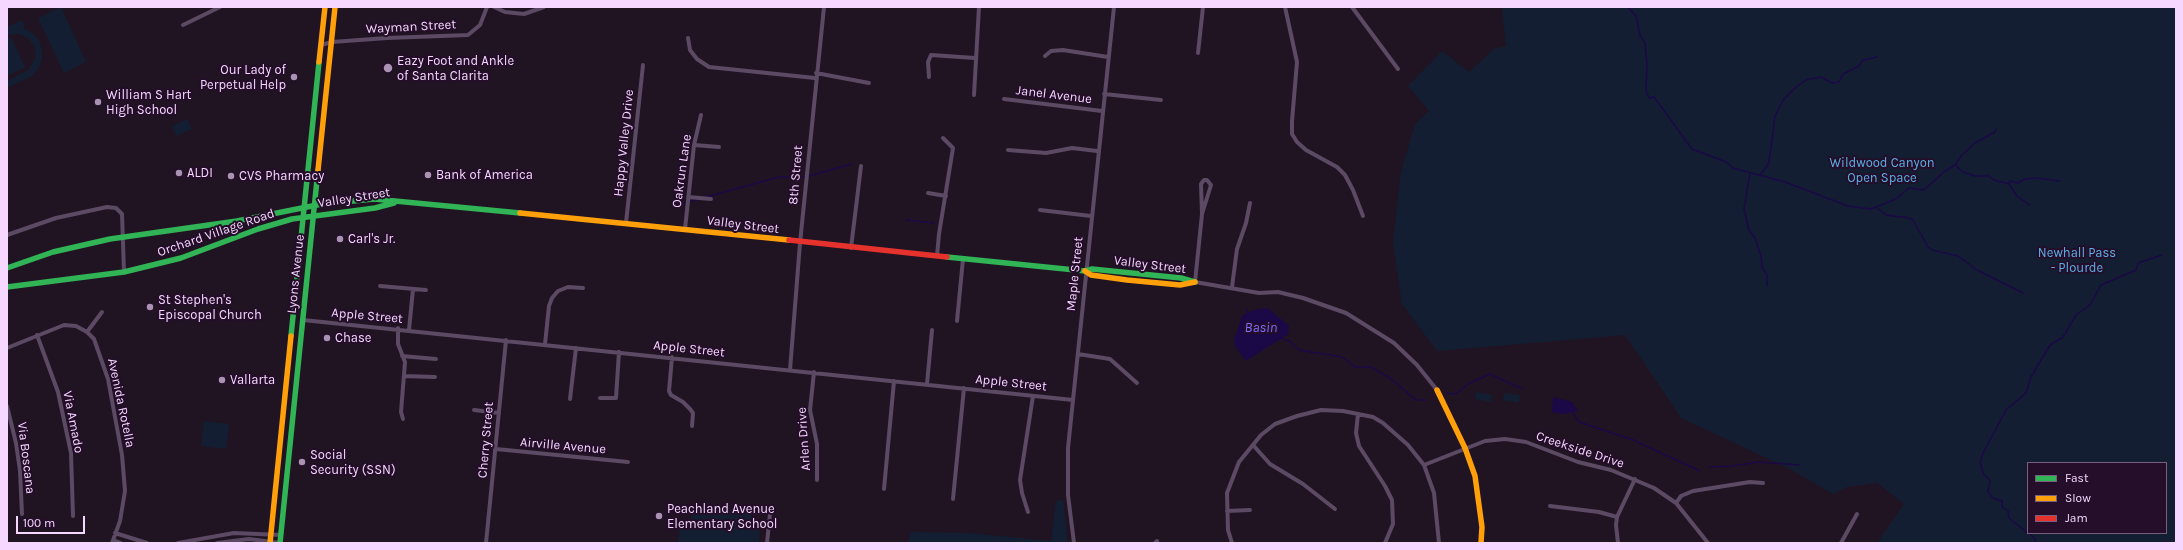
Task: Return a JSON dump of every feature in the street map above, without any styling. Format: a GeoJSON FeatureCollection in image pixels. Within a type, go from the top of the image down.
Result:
{"type":"FeatureCollection","features":[{"type":"Feature","properties":{"kind":"main road","name":"Lyons Avenue"},"geometry":{"type":"LineString","coordinates":[[270,542],[325,7]]}},
{"type":"Feature","properties":{"kind":"main road","name":"Lyons Avenue"},"geometry":{"type":"LineString","coordinates":[[280,543],[335,7]]}},
{"type":"Feature","properties":{"kind":"main road","name":"Valley Street"},"geometry":{"type":"LineString","coordinates":[[314,206],[374,199],[426,203],[685,229],[800,243],[1085,271],[1091,275],[1127,280],[1180,285],[1195,282]]}},
{"type":"Feature","properties":{"kind":"main road","name":"Valley Street"},"geometry":{"type":"LineString","coordinates":[[313,216],[375,208],[398,202]]}},
{"type":"Feature","properties":{"kind":"main road","name":"Orchard Village Road"},"geometry":{"type":"LineString","coordinates":[[7,268],[53,252],[122,238],[230,222],[314,206]]}},
{"type":"Feature","properties":{"kind":"main road","name":"Orchard Village Road"},"geometry":{"type":"LineString","coordinates":[[7,287],[124,272],[181,258],[258,229],[313,216]]}},
{"type":"Feature","properties":{"kind":"main road"},"geometry":{"type":"LineString","coordinates":[[286,388],[296,393]]}},
{"type":"Feature","properties":{"kind":"main road"},"geometry":{"type":"LineString","coordinates":[[1437,390],[1465,448],[1474,476],[1482,527],[1481,543]]}},
{"type":"Feature","properties":{"kind":"street"},"geometry":{"type":"LineString","coordinates":[[183,25],[220,7]]}},
{"type":"Feature","properties":{"kind":"street","name":"Wayman Street"},"geometry":{"type":"LineString","coordinates":[[321,45],[332,42],[468,35],[480,25],[487,7]]}},
{"type":"Feature","properties":{"kind":"street"},"geometry":{"type":"LineString","coordinates":[[494,7],[505,12],[524,14],[544,7]]}},
{"type":"Feature","properties":{"kind":"street","name":"8th Street"},"geometry":{"type":"LineString","coordinates":[[790,370],[800,243],[824,7]]}},
{"type":"Feature","properties":{"kind":"street"},"geometry":{"type":"LineString","coordinates":[[974,95],[978,7]]}},
{"type":"Feature","properties":{"kind":"street","name":"Maple Street"},"geometry":{"type":"LineString","coordinates":[[1074,543],[1070,524],[1068,448],[1097,151],[1114,7]]}},
{"type":"Feature","properties":{"kind":"street"},"geometry":{"type":"LineString","coordinates":[[1198,53],[1203,7]]}},
{"type":"Feature","properties":{"kind":"street"},"geometry":{"type":"LineString","coordinates":[[1285,7],[1296,49],[1297,62],[1292,134],[1297,142],[1306,150],[1337,167],[1345,175],[1353,190],[1363,216]]}},
{"type":"Feature","properties":{"kind":"street"},"geometry":{"type":"LineString","coordinates":[[1352,7],[1398,69]]}},
{"type":"Feature","properties":{"kind":"street"},"geometry":{"type":"LineString","coordinates":[[688,38],[690,50],[697,59],[709,68],[816,75],[869,83]]}},
{"type":"Feature","properties":{"kind":"street"},"geometry":{"type":"LineString","coordinates":[[1045,56],[1051,51],[1063,50],[1108,57]]}},
{"type":"Feature","properties":{"kind":"street"},"geometry":{"type":"LineString","coordinates":[[928,77],[928,62],[931,55],[975,58]]}},
{"type":"Feature","properties":{"kind":"street","name":"Happy Valley Drive"},"geometry":{"type":"LineString","coordinates":[[626,223],[643,65]]}},
{"type":"Feature","properties":{"kind":"street"},"geometry":{"type":"LineString","coordinates":[[1104,94],[1161,100]]}},
{"type":"Feature","properties":{"kind":"street","name":"Janel Avenue"},"geometry":{"type":"LineString","coordinates":[[1004,99],[1102,111]]}},
{"type":"Feature","properties":{"kind":"street","name":"Oakrun Lane"},"geometry":{"type":"LineString","coordinates":[[685,229],[694,145],[702,115]]}},
{"type":"Feature","properties":{"kind":"street"},"geometry":{"type":"LineString","coordinates":[[937,256],[941,217],[946,196],[953,148],[942,138]]}},
{"type":"Feature","properties":{"kind":"street"},"geometry":{"type":"LineString","coordinates":[[694,145],[719,147]]}},
{"type":"Feature","properties":{"kind":"street"},"geometry":{"type":"LineString","coordinates":[[1008,150],[1046,153],[1072,148],[1097,151]]}},
{"type":"Feature","properties":{"kind":"street"},"geometry":{"type":"LineString","coordinates":[[851,248],[861,166]]}},
{"type":"Feature","properties":{"kind":"street"},"geometry":{"type":"LineString","coordinates":[[1202,214],[1210,185],[1207,180],[1204,180],[1201,184],[1202,214],[1195,282],[1232,287],[1259,293],[1270,291],[1303,298],[1346,313],[1394,343],[1417,365],[1437,390]]}},
{"type":"Feature","properties":{"kind":"street"},"geometry":{"type":"LineString","coordinates":[[928,193],[946,196]]}},
{"type":"Feature","properties":{"kind":"street"},"geometry":{"type":"LineString","coordinates":[[688,197],[711,199]]}},
{"type":"Feature","properties":{"kind":"street"},"geometry":{"type":"LineString","coordinates":[[1232,287],[1237,249],[1246,223],[1250,203]]}},
{"type":"Feature","properties":{"kind":"street"},"geometry":{"type":"LineString","coordinates":[[7,235],[56,218],[107,207],[116,208],[122,214],[124,272]]}},
{"type":"Feature","properties":{"kind":"street"},"geometry":{"type":"LineString","coordinates":[[1040,210],[1091,216]]}},
{"type":"Feature","properties":{"kind":"street"},"geometry":{"type":"LineString","coordinates":[[957,321],[964,259]]}},
{"type":"Feature","properties":{"kind":"street"},"geometry":{"type":"LineString","coordinates":[[380,286],[426,290]]}},
{"type":"Feature","properties":{"kind":"street"},"geometry":{"type":"LineString","coordinates":[[545,344],[549,306],[552,298],[558,291],[568,287],[583,288]]}},
{"type":"Feature","properties":{"kind":"street"},"geometry":{"type":"LineString","coordinates":[[409,330],[413,289]]}},
{"type":"Feature","properties":{"kind":"street"},"geometry":{"type":"LineString","coordinates":[[7,348],[64,325],[76,326],[87,332],[102,312]]}},
{"type":"Feature","properties":{"kind":"street","name":"Apple Street"},"geometry":{"type":"LineString","coordinates":[[303,320],[398,328],[1073,400]]}},
{"type":"Feature","properties":{"kind":"street"},"geometry":{"type":"LineString","coordinates":[[398,328],[398,344],[405,362],[401,412],[403,419]]}},
{"type":"Feature","properties":{"kind":"street"},"geometry":{"type":"LineString","coordinates":[[927,384],[932,330]]}},
{"type":"Feature","properties":{"kind":"street","name":"Avenida Rotella"},"geometry":{"type":"LineString","coordinates":[[87,332],[94,339],[108,379],[122,455],[125,491],[123,507],[112,542]]}},
{"type":"Feature","properties":{"kind":"street","name":"Via Amado"},"geometry":{"type":"LineString","coordinates":[[37,335],[58,392],[71,454],[73,516]]}},
{"type":"Feature","properties":{"kind":"street","name":"Cherry Street"},"geometry":{"type":"LineString","coordinates":[[486,543],[506,340]]}},
{"type":"Feature","properties":{"kind":"street"},"geometry":{"type":"LineString","coordinates":[[570,399],[576,348]]}},
{"type":"Feature","properties":{"kind":"street"},"geometry":{"type":"LineString","coordinates":[[600,398],[616,398],[619,352]]}},
{"type":"Feature","properties":{"kind":"street"},"geometry":{"type":"LineString","coordinates":[[1078,354],[1110,359],[1137,383]]}},
{"type":"Feature","properties":{"kind":"street"},"geometry":{"type":"LineString","coordinates":[[402,356],[436,359]]}},
{"type":"Feature","properties":{"kind":"street"},"geometry":{"type":"LineString","coordinates":[[672,357],[669,391],[671,396],[683,402],[693,413],[692,426]]}},
{"type":"Feature","properties":{"kind":"street","name":"Arlen Drive"},"geometry":{"type":"LineString","coordinates":[[814,372],[810,410],[817,444],[817,480]]}},
{"type":"Feature","properties":{"kind":"street"},"geometry":{"type":"LineString","coordinates":[[404,376],[435,377]]}},
{"type":"Feature","properties":{"kind":"street"},"geometry":{"type":"LineString","coordinates":[[884,489],[894,381]]}},
{"type":"Feature","properties":{"kind":"street"},"geometry":{"type":"LineString","coordinates":[[953,499],[964,388]]}},
{"type":"Feature","properties":{"kind":"street"},"geometry":{"type":"LineString","coordinates":[[1028,512],[1022,493],[1020,480],[1034,396]]}},
{"type":"Feature","properties":{"kind":"street","name":"Via Boscana"},"geometry":{"type":"LineString","coordinates":[[7,406],[16,443],[20,471],[22,514]]}},
{"type":"Feature","properties":{"kind":"street"},"geometry":{"type":"LineString","coordinates":[[474,410],[499,413]]}},
{"type":"Feature","properties":{"kind":"street"},"geometry":{"type":"LineString","coordinates":[[1232,543],[1228,530],[1227,493],[1239,462],[1261,434],[1275,424],[1297,416],[1321,410],[1343,411],[1373,417],[1383,423],[1408,445],[1424,465],[1434,493],[1439,543]]}},
{"type":"Feature","properties":{"kind":"street"},"geometry":{"type":"LineString","coordinates":[[1358,414],[1356,432],[1359,446],[1385,486],[1392,500],[1393,524],[1385,543]]}},
{"type":"Feature","properties":{"kind":"street","name":"Creekside Drive"},"geometry":{"type":"LineString","coordinates":[[1424,465],[1465,448],[1493,440],[1519,440],[1578,462],[1611,470],[1654,488],[1676,503],[1708,543]]}},
{"type":"Feature","properties":{"kind":"street"},"geometry":{"type":"LineString","coordinates":[[1253,445],[1270,464],[1303,484],[1334,509]]}},
{"type":"Feature","properties":{"kind":"street","name":"Airville Avenue"},"geometry":{"type":"LineString","coordinates":[[496,449],[628,462]]}},
{"type":"Feature","properties":{"kind":"street"},"geometry":{"type":"LineString","coordinates":[[1618,543],[1616,525],[1617,517],[1635,479]]}},
{"type":"Feature","properties":{"kind":"street"},"geometry":{"type":"LineString","coordinates":[[1676,503],[1681,496],[1693,491],[1750,482],[1763,483]]}},
{"type":"Feature","properties":{"kind":"street"},"geometry":{"type":"LineString","coordinates":[[1550,506],[1599,512],[1617,517]]}},
{"type":"Feature","properties":{"kind":"street"},"geometry":{"type":"LineString","coordinates":[[1227,510],[1250,510]]}},
{"type":"Feature","properties":{"kind":"street"},"geometry":{"type":"LineString","coordinates":[[767,543],[770,514]]}},
{"type":"Feature","properties":{"kind":"street"},"geometry":{"type":"LineString","coordinates":[[1841,543],[1857,514]]}},
{"type":"Feature","properties":{"kind":"street"},"geometry":{"type":"LineString","coordinates":[[115,533],[147,543]]}},
{"type":"Feature","properties":{"kind":"street"},"geometry":{"type":"LineString","coordinates":[[178,543],[234,533],[281,535]]}},
{"type":"Feature","properties":{"kind":"street"},"geometry":{"type":"LineString","coordinates":[[217,543],[242,539],[280,543]]}},
{"type":"Feature","properties":{"kind":"street"},"geometry":{"type":"LineString","coordinates":[[112,542],[121,543]]}},
{"type":"Feature","properties":{"kind":"green space"},"geometry":{"type":"Polygon","coordinates":[[[61,7],[86,62],[64,73],[38,18],[61,7]]]}},
{"type":"Feature","properties":{"kind":"green space"},"geometry":{"type":"Polygon","coordinates":[[[1502,7],[2176,7],[2176,543],[1877,543],[1904,504],[1877,483],[1847,487],[1833,494],[1788,468],[1681,418],[1625,335],[1437,351],[1402,304],[1393,243],[1401,172],[1415,124],[1429,111],[1408,86],[1442,51],[1469,72],[1494,49],[1506,46],[1502,7]]]}},
{"type":"Feature","properties":{"kind":"green space"},"geometry":{"type":"Polygon","coordinates":[[[22,20],[25,26],[22,27],[34,34],[39,41],[42,50],[42,60],[38,69],[32,76],[7,88],[7,81],[28,70],[36,57],[34,46],[28,38],[19,34],[7,35],[7,27],[22,20]]]}},
{"type":"Feature","properties":{"kind":"green space"},"geometry":{"type":"Polygon","coordinates":[[[11,37],[25,67],[7,76],[7,39],[11,37]]]}},
{"type":"Feature","properties":{"kind":"green space"},"geometry":{"type":"Polygon","coordinates":[[[187,119],[192,129],[176,136],[172,126],[187,119]]]}},
{"type":"Feature","properties":{"kind":"green space"},"geometry":{"type":"Polygon","coordinates":[[[1476,392],[1492,395],[1491,402],[1475,399],[1476,392]]]}},
{"type":"Feature","properties":{"kind":"green space"},"geometry":{"type":"Polygon","coordinates":[[[1504,393],[1520,395],[1519,403],[1503,400],[1504,393]]]}},
{"type":"Feature","properties":{"kind":"green space"},"geometry":{"type":"Polygon","coordinates":[[[204,421],[229,424],[226,449],[201,446],[204,421]]]}},
{"type":"Feature","properties":{"kind":"green space"},"geometry":{"type":"Polygon","coordinates":[[[1063,500],[1068,543],[907,543],[911,532],[970,533],[1051,541],[1056,501],[1063,500]]]}},
{"type":"Feature","properties":{"kind":"green space"},"geometry":{"type":"Polygon","coordinates":[[[693,506],[749,512],[760,534],[759,543],[678,543],[681,519],[691,520],[693,506]]]}},
{"type":"Feature","properties":{"kind":"water","name":"Basin"},"geometry":{"type":"Polygon","coordinates":[[[1268,308],[1289,326],[1288,334],[1246,361],[1235,346],[1234,340],[1241,319],[1243,315],[1254,310],[1268,308]]]}},
{"type":"Feature","properties":{"kind":"water"},"geometry":{"type":"Polygon","coordinates":[[[1553,397],[1572,402],[1578,411],[1563,414],[1552,412],[1553,397]]]}},
{"type":"Feature","properties":{"kind":"waterway"},"geometry":{"type":"LineString","coordinates":[[1628,7],[1636,16],[1640,35],[1645,43],[1647,65],[1646,91],[1649,98],[1654,97],[1692,149],[1726,162],[1733,168],[1785,182],[1848,206],[1871,209],[1896,199],[1909,188],[1924,190],[1945,171],[1955,165],[1963,172],[1975,176],[1989,176],[1994,180],[2009,184],[2010,181],[2018,183],[2025,179],[2038,178],[2059,181]]}},
{"type":"Feature","properties":{"kind":"waterway"},"geometry":{"type":"LineString","coordinates":[[1760,175],[1768,165],[1775,116],[1784,99],[1796,87],[1806,80],[1821,77],[1832,83],[1839,82],[1843,74],[1859,66],[1863,60],[1877,57]]}},
{"type":"Feature","properties":{"kind":"waterway"},"geometry":{"type":"LineString","coordinates":[[1955,165],[1962,155],[1975,143],[1995,132],[1996,129]]}},
{"type":"Feature","properties":{"kind":"waterway"},"geometry":{"type":"LineString","coordinates":[[706,197],[779,177],[805,177],[852,164]]}},
{"type":"Feature","properties":{"kind":"waterway"},"geometry":{"type":"LineString","coordinates":[[1750,173],[1744,209],[1749,230],[1755,238],[1761,256],[1762,267],[1767,275],[1767,286]]}},
{"type":"Feature","properties":{"kind":"waterway"},"geometry":{"type":"LineString","coordinates":[[2009,184],[2017,196],[2030,205]]}},
{"type":"Feature","properties":{"kind":"waterway"},"geometry":{"type":"LineString","coordinates":[[680,204],[699,199]]}},
{"type":"Feature","properties":{"kind":"waterway"},"geometry":{"type":"LineString","coordinates":[[1876,207],[1886,215],[1909,218],[1913,220],[1928,247],[1932,250],[1958,256],[1977,270],[2023,293]]}},
{"type":"Feature","properties":{"kind":"waterway"},"geometry":{"type":"LineString","coordinates":[[906,220],[934,223]]}},
{"type":"Feature","properties":{"kind":"waterway"},"geometry":{"type":"LineString","coordinates":[[2027,532],[2009,518],[2008,511],[2002,507],[2002,501],[1993,498],[1988,492],[1990,480],[1984,475],[1980,462],[1983,453],[2006,410],[2026,393],[2031,377],[2050,345],[2063,337],[2076,315],[2090,305],[2101,285],[2136,270],[2138,263],[2162,255]]}},
{"type":"Feature","properties":{"kind":"waterway"},"geometry":{"type":"LineString","coordinates":[[1246,309],[1249,314]]}},
{"type":"Feature","properties":{"kind":"waterway"},"geometry":{"type":"LineString","coordinates":[[1281,338],[1291,342],[1299,350],[1342,357],[1355,367],[1371,367],[1390,378],[1416,400],[1426,400]]}},
{"type":"Feature","properties":{"kind":"waterway"},"geometry":{"type":"LineString","coordinates":[[1447,393],[1455,394],[1470,383],[1490,374],[1522,389]]}},
{"type":"Feature","properties":{"kind":"waterway"},"geometry":{"type":"LineString","coordinates":[[1572,411],[1579,422],[1633,440],[1700,471]]}},
{"type":"Feature","properties":{"kind":"waterway"},"geometry":{"type":"LineString","coordinates":[[1710,467],[1759,462],[1799,465]]}},
{"type":"Feature","properties":{"kind":"waterway"},"geometry":{"type":"LineString","coordinates":[[2030,534],[2035,539],[2035,543]]}},
{"type":"Feature","properties":{"kind":"traffic: fast"},"geometry":{"type":"LineString","coordinates":[[291,336],[319,62]]}},
{"type":"Feature","properties":{"kind":"traffic: fast"},"geometry":{"type":"LineString","coordinates":[[280,543],[318,170]]}},
{"type":"Feature","properties":{"kind":"traffic: fast"},"geometry":{"type":"LineString","coordinates":[[7,268],[53,252],[110,239],[237,221],[322,204],[374,199],[520,213]]}},
{"type":"Feature","properties":{"kind":"traffic: fast"},"geometry":{"type":"LineString","coordinates":[[7,287],[124,272],[181,258],[258,229],[292,219],[375,208],[394,203]]}},
{"type":"Feature","properties":{"kind":"traffic: fast"},"geometry":{"type":"LineString","coordinates":[[947,257],[1085,271],[1092,269],[1181,278],[1195,282]]}},
{"type":"Feature","properties":{"kind":"traffic: slow"},"geometry":{"type":"LineString","coordinates":[[319,62],[325,7]]}},
{"type":"Feature","properties":{"kind":"traffic: slow"},"geometry":{"type":"LineString","coordinates":[[318,170],[335,7]]}},
{"type":"Feature","properties":{"kind":"traffic: slow"},"geometry":{"type":"LineString","coordinates":[[520,213],[789,240]]}},
{"type":"Feature","properties":{"kind":"traffic: slow"},"geometry":{"type":"LineString","coordinates":[[1085,271],[1091,275],[1127,280],[1180,285],[1195,282]]}},
{"type":"Feature","properties":{"kind":"traffic: slow"},"geometry":{"type":"LineString","coordinates":[[270,543],[291,336]]}},
{"type":"Feature","properties":{"kind":"traffic: slow"},"geometry":{"type":"LineString","coordinates":[[1437,390],[1465,448],[1475,476],[1482,527],[1481,543]]}},
{"type":"Feature","properties":{"kind":"traffic: jam"},"geometry":{"type":"LineString","coordinates":[[789,240],[947,257]]}},
{"type":"Feature","properties":{"kind":"place","name":"Eazy Foot and Ankle of Santa Clarita"},"geometry":{"type":"Point","coordinates":[388,68]}},
{"type":"Feature","properties":{"kind":"place","name":"Our Lady of Perpetual Help"},"geometry":{"type":"Point","coordinates":[294,77]}},
{"type":"Feature","properties":{"kind":"place","name":"William S Hart High School"},"geometry":{"type":"Point","coordinates":[98,102]}},
{"type":"Feature","properties":{"kind":"place","name":"ALDI"},"geometry":{"type":"Point","coordinates":[179,173]}},
{"type":"Feature","properties":{"kind":"place","name":"Bank of America"},"geometry":{"type":"Point","coordinates":[428,175]}},
{"type":"Feature","properties":{"kind":"place","name":"CVS Pharmacy"},"geometry":{"type":"Point","coordinates":[231,176]}},
{"type":"Feature","properties":{"kind":"place","name":"Carl's Jr."},"geometry":{"type":"Point","coordinates":[340,239]}},
{"type":"Feature","properties":{"kind":"place","name":"St Stephen's Episcopal Church"},"geometry":{"type":"Point","coordinates":[150,307]}},
{"type":"Feature","properties":{"kind":"place","name":"Chase"},"geometry":{"type":"Point","coordinates":[327,338]}},
{"type":"Feature","properties":{"kind":"place","name":"Vallarta"},"geometry":{"type":"Point","coordinates":[222,380]}},
{"type":"Feature","properties":{"kind":"place","name":"Social Security (SSN)"},"geometry":{"type":"Point","coordinates":[302,462]}},
{"type":"Feature","properties":{"kind":"place","name":"Peachland Avenue Elementary School"},"geometry":{"type":"Point","coordinates":[659,516]}},
{"type":"Feature","properties":{"kind":"park label","name":"Wildwood Canyon Open Space"},"geometry":{"type":"Point","coordinates":[1882,170]}},
{"type":"Feature","properties":{"kind":"park label","name":"Newhall Pass - Plourde"},"geometry":{"type":"Point","coordinates":[2077,260]}}]}
